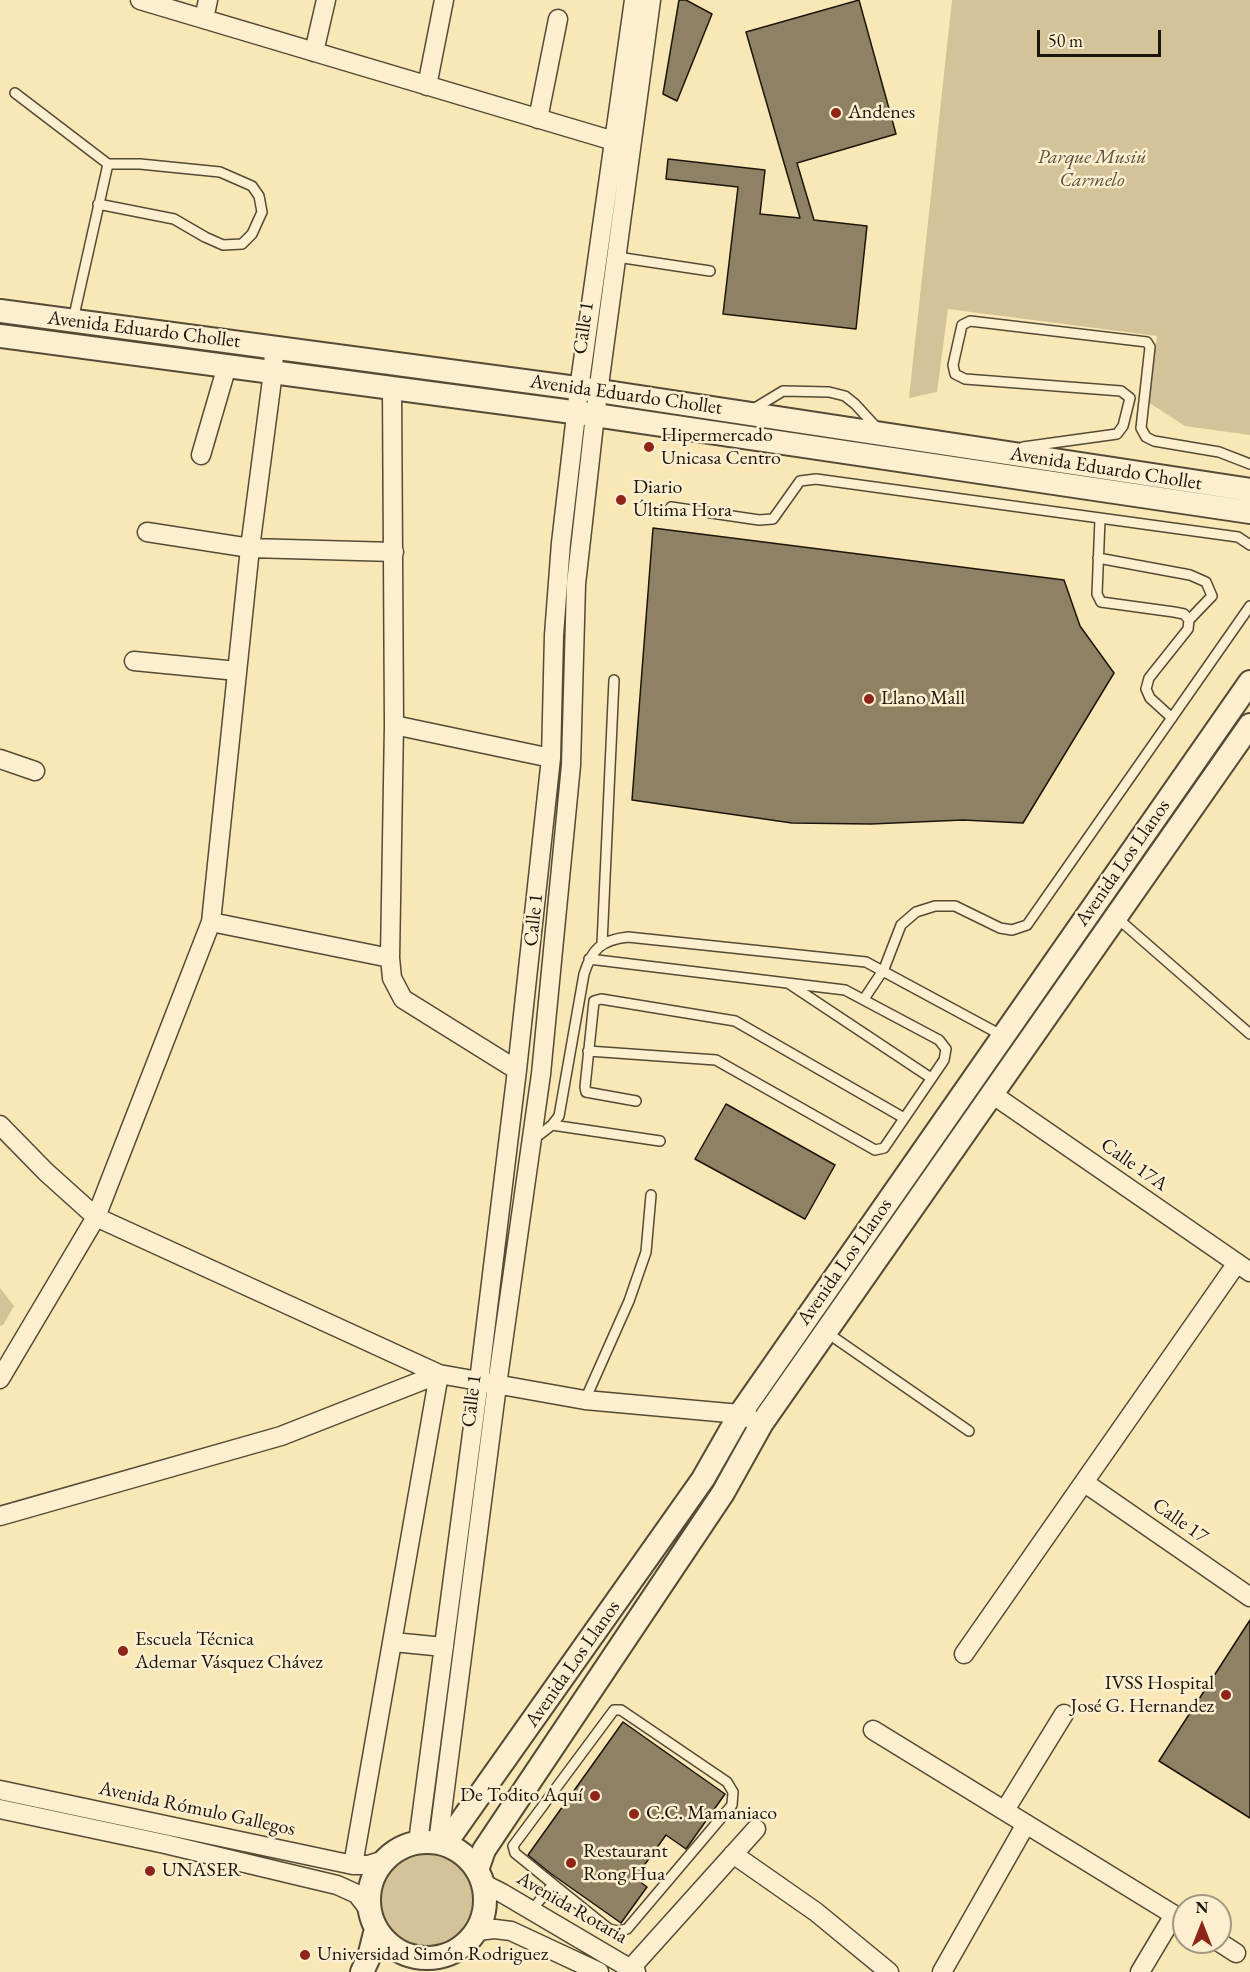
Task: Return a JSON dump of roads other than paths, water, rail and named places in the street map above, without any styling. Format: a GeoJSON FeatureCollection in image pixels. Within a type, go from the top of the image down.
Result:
{"type":"FeatureCollection","features":[{"type":"Feature","properties":{"kind":"street"},"geometry":{"type":"LineString","coordinates":[[140,0],[623,144]]}},
{"type":"Feature","properties":{"kind":"street"},"geometry":{"type":"LineString","coordinates":[[204,19],[208,0]]}},
{"type":"Feature","properties":{"kind":"street"},"geometry":{"type":"LineString","coordinates":[[314,52],[326,0]]}},
{"type":"Feature","properties":{"kind":"street"},"geometry":{"type":"LineString","coordinates":[[427,86],[444,0]]}},
{"type":"Feature","properties":{"kind":"street","name":"Calle 1"},"geometry":{"type":"LineString","coordinates":[[589,390],[616,257],[634,0]]}},
{"type":"Feature","properties":{"kind":"street","name":"Calle 1"},"geometry":{"type":"LineString","coordinates":[[434,1843],[444,1647],[532,1140],[541,1074],[571,765],[576,584],[586,414],[623,144],[651,0]]}},
{"type":"Feature","properties":{"kind":"street"},"geometry":{"type":"LineString","coordinates":[[538,120],[558,19]]}},
{"type":"Feature","properties":{"kind":"street","name":"Avenida Eduardo Chollet"},"geometry":{"type":"LineString","coordinates":[[0,311],[589,390],[1250,490]]}},
{"type":"Feature","properties":{"kind":"street","name":"Avenida Eduardo Chollet"},"geometry":{"type":"LineString","coordinates":[[0,336],[586,414],[1250,512]]}},
{"type":"Feature","properties":{"kind":"street"},"geometry":{"type":"LineString","coordinates":[[0,1379],[96,1217],[211,922],[250,548],[273,372],[274,347]]}},
{"type":"Feature","properties":{"kind":"street"},"geometry":{"type":"LineString","coordinates":[[201,455],[227,366]]}},
{"type":"Feature","properties":{"kind":"street"},"geometry":{"type":"LineString","coordinates":[[392,388],[394,552],[390,958],[392,978],[403,999],[517,1070]]}},
{"type":"Feature","properties":{"kind":"street","name":"Calle 1"},"geometry":{"type":"LineString","coordinates":[[434,1843],[488,1383],[517,1070],[551,758],[554,635],[561,543],[586,414]]}},
{"type":"Feature","properties":{"kind":"street"},"geometry":{"type":"LineString","coordinates":[[147,532],[250,548],[394,552]]}},
{"type":"Feature","properties":{"kind":"street"},"geometry":{"type":"LineString","coordinates":[[134,661],[237,671]]}},
{"type":"Feature","properties":{"kind":"street","name":"Avenida Los Llanos"},"geometry":{"type":"LineString","coordinates":[[434,1843],[702,1479],[740,1414],[1250,682]]}},
{"type":"Feature","properties":{"kind":"street"},"geometry":{"type":"LineString","coordinates":[[394,725],[551,758]]}},
{"type":"Feature","properties":{"kind":"street","name":"Avenida Los Llanos"},"geometry":{"type":"LineString","coordinates":[[481,1877],[484,1850],[723,1493],[762,1423],[1250,725]]}},
{"type":"Feature","properties":{"kind":"street"},"geometry":{"type":"LineString","coordinates":[[0,759],[35,771]]}},
{"type":"Feature","properties":{"kind":"street"},"geometry":{"type":"LineString","coordinates":[[211,922],[390,958]]}},
{"type":"Feature","properties":{"kind":"street","name":"Calle 17A"},"geometry":{"type":"LineString","coordinates":[[992,1094],[1244,1268]]}},
{"type":"Feature","properties":{"kind":"street"},"geometry":{"type":"LineString","coordinates":[[0,1125],[46,1172],[96,1217],[438,1374],[585,1400],[740,1414],[762,1423]]}},
{"type":"Feature","properties":{"kind":"street"},"geometry":{"type":"LineString","coordinates":[[963,1654],[1085,1483],[1244,1268]]}},
{"type":"Feature","properties":{"kind":"street"},"geometry":{"type":"LineString","coordinates":[[0,1516],[282,1436],[438,1374]]}},
{"type":"Feature","properties":{"kind":"street"},"geometry":{"type":"LineString","coordinates":[[353,1865],[438,1374]]}},
{"type":"Feature","properties":{"kind":"street","name":"Calle 17"},"geometry":{"type":"LineString","coordinates":[[1085,1483],[1250,1597]]}},
{"type":"Feature","properties":{"kind":"street"},"geometry":{"type":"LineString","coordinates":[[393,1642],[444,1647]]}},
{"type":"Feature","properties":{"kind":"street"},"geometry":{"type":"LineString","coordinates":[[1005,1810],[1064,1714]]}},
{"type":"Feature","properties":{"kind":"street"},"geometry":{"type":"LineString","coordinates":[[873,1730],[1172,1914]]}},
{"type":"Feature","properties":{"kind":"street","name":"Avenida Rómulo Gallegos"},"geometry":{"type":"LineString","coordinates":[[0,1790],[353,1865],[368,1865],[384,1860]]}},
{"type":"Feature","properties":{"kind":"street","name":"Avenida Rómulo Gallegos"},"geometry":{"type":"LineString","coordinates":[[0,1809],[165,1844],[337,1885],[357,1894],[373,1920]]}},
{"type":"Feature","properties":{"kind":"street"},"geometry":{"type":"LineString","coordinates":[[942,1972],[1026,1824]]}},
{"type":"Feature","properties":{"kind":"street"},"geometry":{"type":"LineString","coordinates":[[634,1970],[756,1829]]}},
{"type":"Feature","properties":{"kind":"street"},"geometry":{"type":"LineString","coordinates":[[362,1972],[369,1957],[373,1920],[369,1893],[374,1875],[384,1860],[400,1848],[434,1843],[464,1854],[481,1877],[486,1900],[477,1930],[468,1941],[443,1956],[429,1958],[399,1951],[386,1941],[373,1920]]}},
{"type":"Feature","properties":{"kind":"street"},"geometry":{"type":"LineString","coordinates":[[733,1854],[816,1912],[889,1972]]}},
{"type":"Feature","properties":{"kind":"street","name":"Avenida Rotaria"},"geometry":{"type":"LineString","coordinates":[[481,1877],[531,1911],[634,1970]]}},
{"type":"Feature","properties":{"kind":"street"},"geometry":{"type":"LineString","coordinates":[[1140,1972],[1172,1928]]}},
{"type":"Feature","properties":{"kind":"street"},"geometry":{"type":"LineString","coordinates":[[477,1930],[511,1931],[599,1972]]}},
{"type":"Feature","properties":{"kind":"street"},"geometry":{"type":"LineString","coordinates":[[1232,1950],[1236,1953]]}},
{"type":"Feature","properties":{"kind":"street"},"geometry":{"type":"LineString","coordinates":[[403,1972],[429,1958]]}},
{"type":"Feature","properties":{"kind":"lane"},"geometry":{"type":"LineString","coordinates":[[15,93],[108,164],[140,164],[220,172],[252,186],[260,196],[262,212],[252,234],[242,244],[223,244],[205,237],[174,219],[98,204]]}},
{"type":"Feature","properties":{"kind":"lane"},"geometry":{"type":"LineString","coordinates":[[73,320],[108,164]]}},
{"type":"Feature","properties":{"kind":"lane"},"geometry":{"type":"LineString","coordinates":[[616,257],[710,271]]}},
{"type":"Feature","properties":{"kind":"lane"},"geometry":{"type":"LineString","coordinates":[[994,451],[1117,434],[1123,426],[1130,398],[1121,392],[965,379],[955,374],[953,365],[962,325],[970,321],[1147,342],[1150,346],[1141,428],[1146,437],[1154,441],[1219,452],[1250,464]]}},
{"type":"Feature","properties":{"kind":"lane"},"geometry":{"type":"LineString","coordinates":[[746,413],[783,391],[829,392],[845,396],[882,433]]}},
{"type":"Feature","properties":{"kind":"lane"},"geometry":{"type":"LineString","coordinates":[[671,507],[759,520],[773,519],[800,481],[816,479],[1238,537],[1250,545]]}},
{"type":"Feature","properties":{"kind":"lane"},"geometry":{"type":"LineString","coordinates":[[1100,519],[1097,594],[1101,602],[1184,614],[1189,620]]}},
{"type":"Feature","properties":{"kind":"lane"},"geometry":{"type":"LineString","coordinates":[[1098,558],[1190,575],[1206,582],[1212,596],[1189,620],[1188,630],[1149,678],[1146,689],[1150,698],[1172,718]]}},
{"type":"Feature","properties":{"kind":"lane"},"geometry":{"type":"LineString","coordinates":[[864,999],[884,969],[901,925],[916,912],[925,908],[955,906],[1006,929],[1012,930],[1027,925],[1250,606]]}},
{"type":"Feature","properties":{"kind":"lane"},"geometry":{"type":"LineString","coordinates":[[602,944],[614,681]]}},
{"type":"Feature","properties":{"kind":"lane"},"geometry":{"type":"LineString","coordinates":[[1116,917],[1250,1034]]}},
{"type":"Feature","properties":{"kind":"lane"},"geometry":{"type":"LineString","coordinates":[[532,1140],[552,1125],[559,1116],[584,974],[589,959],[602,944],[614,939],[628,937],[866,962],[884,969],[1003,1036]]}},
{"type":"Feature","properties":{"kind":"lane"},"geometry":{"type":"LineString","coordinates":[[588,1051],[716,1060],[875,1150],[884,1148],[944,1060],[946,1049],[939,1040],[845,990],[589,959]]}},
{"type":"Feature","properties":{"kind":"lane"},"geometry":{"type":"LineString","coordinates":[[786,982],[931,1078]]}},
{"type":"Feature","properties":{"kind":"lane"},"geometry":{"type":"LineString","coordinates":[[636,1101],[586,1092],[594,1001],[601,999],[735,1021],[904,1118]]}},
{"type":"Feature","properties":{"kind":"lane"},"geometry":{"type":"LineString","coordinates":[[552,1125],[660,1141]]}},
{"type":"Feature","properties":{"kind":"lane"},"geometry":{"type":"LineString","coordinates":[[585,1400],[629,1301],[646,1252],[651,1195]]}},
{"type":"Feature","properties":{"kind":"lane"},"geometry":{"type":"LineString","coordinates":[[825,1332],[969,1431]]}},
{"type":"Feature","properties":{"kind":"lane"},"geometry":{"type":"LineString","coordinates":[[614,1710],[621,1710],[727,1782],[733,1792],[732,1805],[627,1929],[618,1931],[609,1929],[553,1884],[515,1854],[513,1846],[614,1710]]}},
{"type":"Feature","properties":{"kind":"lane"},"geometry":{"type":"LineString","coordinates":[[531,1911],[553,1884]]}},
{"type":"Feature","properties":{"kind":"place","name":"Andenes"},"geometry":{"type":"Point","coordinates":[836,113]}},
{"type":"Feature","properties":{"kind":"place","name":"Hipermercado Unicasa Centro"},"geometry":{"type":"Point","coordinates":[649,447]}},
{"type":"Feature","properties":{"kind":"place","name":"Diario Última Hora"},"geometry":{"type":"Point","coordinates":[621,500]}},
{"type":"Feature","properties":{"kind":"place","name":"Llano Mall"},"geometry":{"type":"Point","coordinates":[869,699]}},
{"type":"Feature","properties":{"kind":"place","name":"Escuela Técnica Ademar Vásquez Chávez"},"geometry":{"type":"Point","coordinates":[123,1651]}},
{"type":"Feature","properties":{"kind":"place","name":"IVSS Hospital José G. Hernandez"},"geometry":{"type":"Point","coordinates":[1226,1695]}},
{"type":"Feature","properties":{"kind":"place","name":"De Todito Aquí"},"geometry":{"type":"Point","coordinates":[595,1796]}},
{"type":"Feature","properties":{"kind":"place","name":"C.C. Mamaniaco"},"geometry":{"type":"Point","coordinates":[634,1814]}},
{"type":"Feature","properties":{"kind":"place","name":"Restaurant Rong Hua"},"geometry":{"type":"Point","coordinates":[571,1863]}},
{"type":"Feature","properties":{"kind":"place","name":"UNASER"},"geometry":{"type":"Point","coordinates":[150,1871]}},
{"type":"Feature","properties":{"kind":"place","name":"Universidad Simón Rodriguez"},"geometry":{"type":"Point","coordinates":[305,1955]}},
{"type":"Feature","properties":{"kind":"park label","name":"Parque Musiú Carmelo"},"geometry":{"type":"Point","coordinates":[1092,170]}}]}
